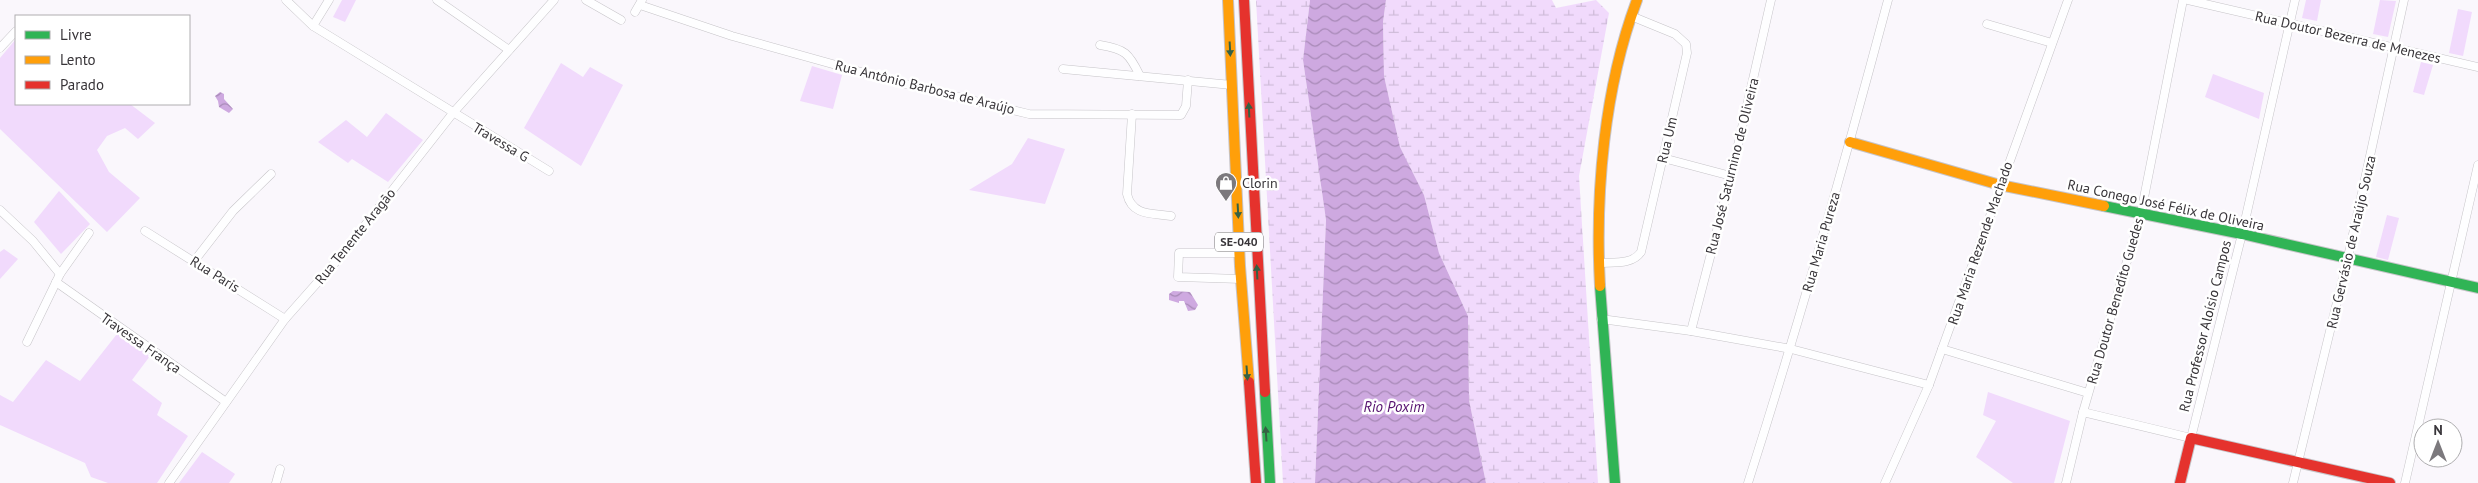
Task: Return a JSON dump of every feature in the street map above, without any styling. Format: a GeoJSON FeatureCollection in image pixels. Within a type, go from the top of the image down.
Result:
{"type":"FeatureCollection","features":[{"type":"Feature","properties":{"kind":"street","name":"Travessa G"},"geometry":{"type":"LineString","coordinates":[[286,0],[313,26],[549,171]]}},
{"type":"Feature","properties":{"kind":"street"},"geometry":{"type":"LineString","coordinates":[[313,26],[329,0]]}},
{"type":"Feature","properties":{"kind":"street"},"geometry":{"type":"LineString","coordinates":[[437,0],[509,50]]}},
{"type":"Feature","properties":{"kind":"street","name":"Rua Tenente Aragão"},"geometry":{"type":"LineString","coordinates":[[169,483],[285,319],[346,249],[453,113],[554,0]]}},
{"type":"Feature","properties":{"kind":"street"},"geometry":{"type":"LineString","coordinates":[[586,0],[621,20]]}},
{"type":"Feature","properties":{"kind":"street","name":"SE-040"},"geometry":{"type":"LineString","coordinates":[[1228,0],[1241,279],[1256,483]]}},
{"type":"Feature","properties":{"kind":"street","name":"SE-040"},"geometry":{"type":"LineString","coordinates":[[1244,0],[1270,483]]}},
{"type":"Feature","properties":{"kind":"street"},"geometry":{"type":"LineString","coordinates":[[1615,483],[1601,319],[1600,200],[1604,150],[1620,58],[1631,16],[1638,0]]}},
{"type":"Feature","properties":{"kind":"street","name":"Rua José Saturnino de Oliveira"},"geometry":{"type":"LineString","coordinates":[[1691,331],[1731,176],[1771,0]]}},
{"type":"Feature","properties":{"kind":"street","name":"Rua Maria Pureza"},"geometry":{"type":"LineString","coordinates":[[1748,483],[1791,349],[1888,0]]}},
{"type":"Feature","properties":{"kind":"street","name":"Rua Maria Rezende Machado"},"geometry":{"type":"LineString","coordinates":[[1886,483],[1929,385],[2068,0]]}},
{"type":"Feature","properties":{"kind":"street","name":"Rua Doutor Benedito Guedes"},"geometry":{"type":"LineString","coordinates":[[2066,483],[2088,393],[2141,213],[2183,0]]}},
{"type":"Feature","properties":{"kind":"street","name":"Rua Doutor Bezerra de Menezes"},"geometry":{"type":"LineString","coordinates":[[2188,0],[2478,67]]}},
{"type":"Feature","properties":{"kind":"street","name":"Rua Professor Aloísio Campos"},"geometry":{"type":"LineString","coordinates":[[2180,483],[2242,234],[2296,0]]}},
{"type":"Feature","properties":{"kind":"street","name":"Rua Gervásio de Araújo Souza"},"geometry":{"type":"LineString","coordinates":[[2293,483],[2348,257],[2404,0]]}},
{"type":"Feature","properties":{"kind":"street"},"geometry":{"type":"LineString","coordinates":[[635,12],[641,2]]}},
{"type":"Feature","properties":{"kind":"street","name":"Rua Antônio Barbosa de Araújo"},"geometry":{"type":"LineString","coordinates":[[641,2],[750,41],[897,82],[1029,114],[1181,114],[1186,106],[1188,80]]}},
{"type":"Feature","properties":{"kind":"street","name":"Rua Um"},"geometry":{"type":"LineString","coordinates":[[1600,263],[1630,261],[1636,259],[1641,252],[1687,54],[1686,44],[1675,34],[1631,16]]}},
{"type":"Feature","properties":{"kind":"street"},"geometry":{"type":"LineString","coordinates":[[1987,24],[2052,43]]}},
{"type":"Feature","properties":{"kind":"street"},"geometry":{"type":"LineString","coordinates":[[0,48],[15,32]]}},
{"type":"Feature","properties":{"kind":"street"},"geometry":{"type":"LineString","coordinates":[[1100,45],[1122,50],[1129,54],[1140,76]]}},
{"type":"Feature","properties":{"kind":"street"},"geometry":{"type":"LineString","coordinates":[[1063,69],[1232,85]]}},
{"type":"Feature","properties":{"kind":"street"},"geometry":{"type":"LineString","coordinates":[[1132,114],[1127,194],[1129,201],[1132,207],[1137,210],[1171,216]]}},
{"type":"Feature","properties":{"kind":"street","name":"Rua Conego José Félix de Oliveira"},"geometry":{"type":"LineString","coordinates":[[1850,142],[2000,185],[2242,234],[2478,288]]}},
{"type":"Feature","properties":{"kind":"street"},"geometry":{"type":"LineString","coordinates":[[1663,158],[1731,176]]}},
{"type":"Feature","properties":{"kind":"street"},"geometry":{"type":"LineString","coordinates":[[2406,483],[2478,165]]}},
{"type":"Feature","properties":{"kind":"street"},"geometry":{"type":"LineString","coordinates":[[195,260],[232,211],[271,174]]}},
{"type":"Feature","properties":{"kind":"street"},"geometry":{"type":"LineString","coordinates":[[0,210],[33,241],[60,274]]}},
{"type":"Feature","properties":{"kind":"street","name":"Rua Paris"},"geometry":{"type":"LineString","coordinates":[[145,231],[195,260],[285,319]]}},
{"type":"Feature","properties":{"kind":"street"},"geometry":{"type":"LineString","coordinates":[[27,342],[60,274],[89,233]]}},
{"type":"Feature","properties":{"kind":"street"},"geometry":{"type":"LineString","coordinates":[[1240,253],[1179,253],[1178,277],[1241,279]]}},
{"type":"Feature","properties":{"kind":"street","name":"Travessa França"},"geometry":{"type":"LineString","coordinates":[[56,282],[226,402]]}},
{"type":"Feature","properties":{"kind":"street"},"geometry":{"type":"LineString","coordinates":[[1601,319],[1691,331],[1791,349],[1929,385]]}},
{"type":"Feature","properties":{"kind":"street"},"geometry":{"type":"LineString","coordinates":[[1942,349],[2088,393]]}},
{"type":"Feature","properties":{"kind":"street"},"geometry":{"type":"LineString","coordinates":[[2083,412],[2298,464],[2390,483]]}},
{"type":"Feature","properties":{"kind":"street"},"geometry":{"type":"LineString","coordinates":[[276,483],[280,469]]}},
{"type":"Feature","properties":{"kind":"green space"},"geometry":{"type":"Polygon","coordinates":[[[342,0],[356,0],[345,22],[333,17],[342,0]]]}},
{"type":"Feature","properties":{"kind":"green space"},"geometry":{"type":"Polygon","coordinates":[[[1256,0],[1310,0],[1303,60],[1326,220],[1315,483],[1283,483],[1256,0]]]}},
{"type":"Feature","properties":{"kind":"green space"},"geometry":{"type":"Polygon","coordinates":[[[1386,0],[1552,0],[1556,8],[1596,0],[1609,13],[1579,176],[1598,483],[1486,483],[1469,400],[1468,316],[1439,253],[1424,195],[1400,147],[1384,76],[1383,22],[1386,0]]]}},
{"type":"Feature","properties":{"kind":"green space"},"geometry":{"type":"Polygon","coordinates":[[[2306,0],[2321,0],[2317,21],[2302,18],[2306,0]]]}},
{"type":"Feature","properties":{"kind":"green space"},"geometry":{"type":"Polygon","coordinates":[[[2380,0],[2396,1],[2388,37],[2373,34],[2380,0]]]}},
{"type":"Feature","properties":{"kind":"green space"},"geometry":{"type":"Polygon","coordinates":[[[2458,9],[2472,12],[2463,56],[2449,53],[2458,9]]]}},
{"type":"Feature","properties":{"kind":"green space"},"geometry":{"type":"Polygon","coordinates":[[[15,40],[15,105],[131,105],[155,123],[138,139],[125,128],[107,136],[97,150],[109,172],[140,198],[107,232],[0,129],[0,58],[15,40]]]}},
{"type":"Feature","properties":{"kind":"green space"},"geometry":{"type":"Polygon","coordinates":[[[2421,62],[2433,65],[2424,95],[2413,92],[2421,62]]]}},
{"type":"Feature","properties":{"kind":"green space"},"geometry":{"type":"Polygon","coordinates":[[[561,63],[583,77],[590,67],[623,85],[581,166],[524,128],[561,63]]]}},
{"type":"Feature","properties":{"kind":"green space"},"geometry":{"type":"Polygon","coordinates":[[[812,66],[842,75],[833,109],[800,101],[812,66]]]}},
{"type":"Feature","properties":{"kind":"green space"},"geometry":{"type":"Polygon","coordinates":[[[2213,74],[2264,93],[2259,119],[2205,97],[2213,74]]]}},
{"type":"Feature","properties":{"kind":"green space"},"geometry":{"type":"Polygon","coordinates":[[[386,113],[423,140],[388,182],[352,159],[348,163],[318,142],[346,120],[367,137],[386,113]]]}},
{"type":"Feature","properties":{"kind":"green space"},"geometry":{"type":"Polygon","coordinates":[[[1028,138],[1065,149],[1045,204],[969,190],[1012,164],[1028,138]]]}},
{"type":"Feature","properties":{"kind":"green space"},"geometry":{"type":"Polygon","coordinates":[[[59,191],[90,224],[61,254],[34,222],[59,191]]]}},
{"type":"Feature","properties":{"kind":"green space"},"geometry":{"type":"Polygon","coordinates":[[[2387,215],[2399,218],[2388,260],[2376,257],[2387,215]]]}},
{"type":"Feature","properties":{"kind":"green space"},"geometry":{"type":"Polygon","coordinates":[[[4,249],[18,259],[0,279],[0,252],[4,249]]]}},
{"type":"Feature","properties":{"kind":"green space"},"geometry":{"type":"Polygon","coordinates":[[[117,334],[150,356],[132,380],[162,403],[157,415],[188,436],[157,483],[108,483],[91,477],[85,463],[0,425],[0,395],[13,402],[46,360],[80,381],[117,334]]]}},
{"type":"Feature","properties":{"kind":"green space"},"geometry":{"type":"Polygon","coordinates":[[[1988,392],[2070,421],[2054,483],[2013,483],[1976,457],[1996,421],[1983,415],[1988,392]]]}},
{"type":"Feature","properties":{"kind":"green space"},"geometry":{"type":"Polygon","coordinates":[[[202,452],[235,474],[229,483],[179,483],[202,452]]]}},
{"type":"Feature","properties":{"kind":"water","name":"Rio Poxim"},"geometry":{"type":"Polygon","coordinates":[[[1310,0],[1386,0],[1383,22],[1384,76],[1400,147],[1424,195],[1439,253],[1468,316],[1469,400],[1486,483],[1315,483],[1326,220],[1303,60],[1310,0]]]}},
{"type":"Feature","properties":{"kind":"water"},"geometry":{"type":"Polygon","coordinates":[[[220,92],[224,94],[224,99],[233,109],[229,113],[219,107],[215,96],[220,92]]]}},
{"type":"Feature","properties":{"kind":"water"},"geometry":{"type":"Polygon","coordinates":[[[1173,291],[1190,292],[1198,305],[1195,310],[1188,311],[1184,301],[1179,301],[1179,303],[1169,300],[1169,294],[1173,291]]]}},
{"type":"Feature","properties":{"kind":"traffic: fast"},"geometry":{"type":"LineString","coordinates":[[2104,206],[2242,234],[2478,288]]}},
{"type":"Feature","properties":{"kind":"traffic: fast"},"geometry":{"type":"LineString","coordinates":[[1600,286],[1615,483]]}},
{"type":"Feature","properties":{"kind":"traffic: fast"},"geometry":{"type":"LineString","coordinates":[[1265,392],[1270,483]]}},
{"type":"Feature","properties":{"kind":"traffic: slow"},"geometry":{"type":"LineString","coordinates":[[1228,0],[1240,266],[1249,382]]}},
{"type":"Feature","properties":{"kind":"traffic: slow"},"geometry":{"type":"LineString","coordinates":[[1600,286],[1599,214],[1604,141],[1617,69],[1637,0]]}},
{"type":"Feature","properties":{"kind":"traffic: slow"},"geometry":{"type":"LineString","coordinates":[[1850,142],[2000,185],[2104,206]]}},
{"type":"Feature","properties":{"kind":"traffic: jam"},"geometry":{"type":"LineString","coordinates":[[1244,0],[1265,392]]}},
{"type":"Feature","properties":{"kind":"traffic: jam"},"geometry":{"type":"LineString","coordinates":[[1249,382],[1256,483]]}},
{"type":"Feature","properties":{"kind":"traffic: jam"},"geometry":{"type":"LineString","coordinates":[[2180,483],[2191,438],[2390,483]]}},
{"type":"Feature","properties":{"kind":"place","name":"Clorin"},"geometry":{"type":"Point","coordinates":[1226,202]}}]}
